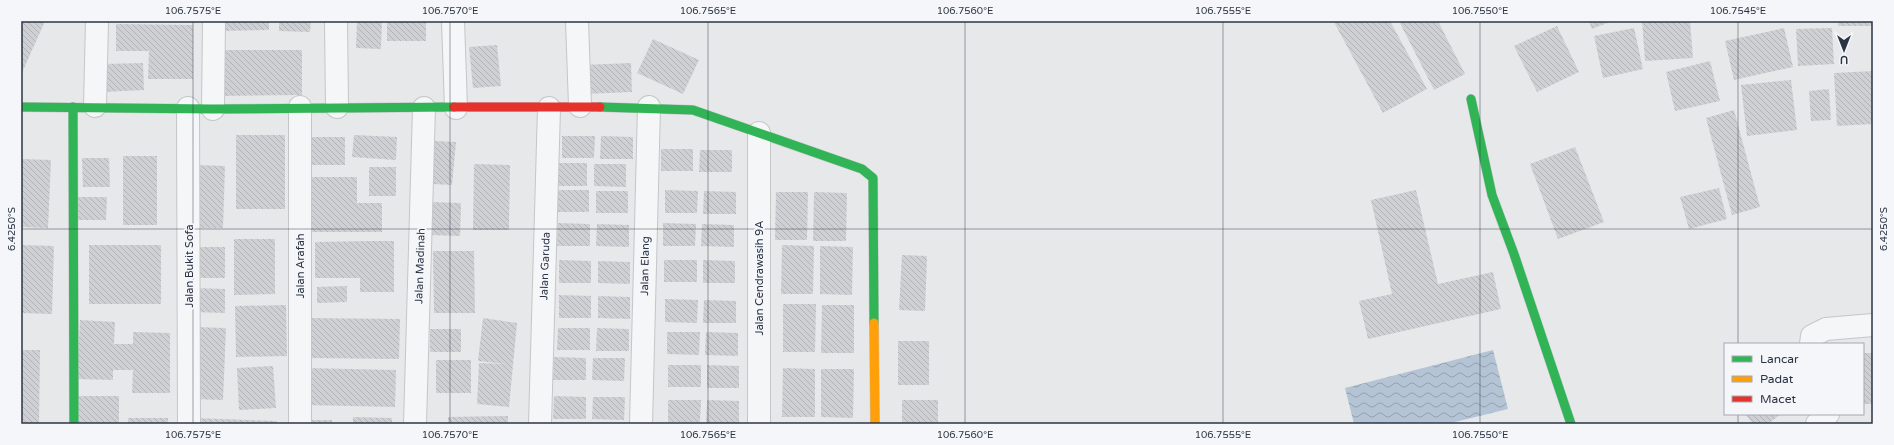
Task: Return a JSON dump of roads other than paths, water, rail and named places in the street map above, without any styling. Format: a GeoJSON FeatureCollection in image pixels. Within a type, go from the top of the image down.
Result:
{"type":"FeatureCollection","features":[{"type":"Feature","properties":{"kind":"street"},"geometry":{"type":"LineString","coordinates":[[96,106],[97,21]]}},
{"type":"Feature","properties":{"kind":"street"},"geometry":{"type":"LineString","coordinates":[[213,109],[214,21]]}},
{"type":"Feature","properties":{"kind":"street"},"geometry":{"type":"LineString","coordinates":[[336,21],[336,107]]}},
{"type":"Feature","properties":{"kind":"street"},"geometry":{"type":"LineString","coordinates":[[454,21],[456,108]]}},
{"type":"Feature","properties":{"kind":"street"},"geometry":{"type":"LineString","coordinates":[[577,21],[580,106]]}},
{"type":"Feature","properties":{"kind":"street"},"geometry":{"type":"LineString","coordinates":[[1471,99],[1492,195],[1517,261],[1571,424]]}},
{"type":"Feature","properties":{"kind":"street"},"geometry":{"type":"LineString","coordinates":[[21,107],[96,106],[213,109],[300,107],[549,108],[580,106],[649,107],[693,110],[862,169],[873,178],[874,424]]}},
{"type":"Feature","properties":{"kind":"street"},"geometry":{"type":"LineString","coordinates":[[73,107],[74,424]]}},
{"type":"Feature","properties":{"kind":"street","name":"Jalan Arafah"},"geometry":{"type":"LineString","coordinates":[[300,107],[300,424]]}},
{"type":"Feature","properties":{"kind":"street","name":"Jalan Elang"},"geometry":{"type":"LineString","coordinates":[[641,424],[649,107]]}},
{"type":"Feature","properties":{"kind":"street","name":"Jalan Bukit Sofa"},"geometry":{"type":"LineString","coordinates":[[188,108],[189,424]]}},
{"type":"Feature","properties":{"kind":"street","name":"Jalan Madinah"},"geometry":{"type":"LineString","coordinates":[[415,424],[424,108]]}},
{"type":"Feature","properties":{"kind":"street","name":"Jalan Garuda"},"geometry":{"type":"LineString","coordinates":[[540,424],[549,108]]}},
{"type":"Feature","properties":{"kind":"street","name":"Jalan Cendrawasih 9A"},"geometry":{"type":"LineString","coordinates":[[759,133],[759,424]]}},
{"type":"Feature","properties":{"kind":"street"},"geometry":{"type":"LineString","coordinates":[[1811,343],[1812,336],[1826,329],[1873,325]]}},
{"type":"Feature","properties":{"kind":"street"},"geometry":{"type":"LineString","coordinates":[[1817,424],[1827,415]]}},
{"type":"Feature","properties":{"kind":"water"},"geometry":{"type":"Polygon","coordinates":[[[1493,350],[1508,409],[1447,424],[1354,424],[1345,388],[1493,350]]]}}]}
